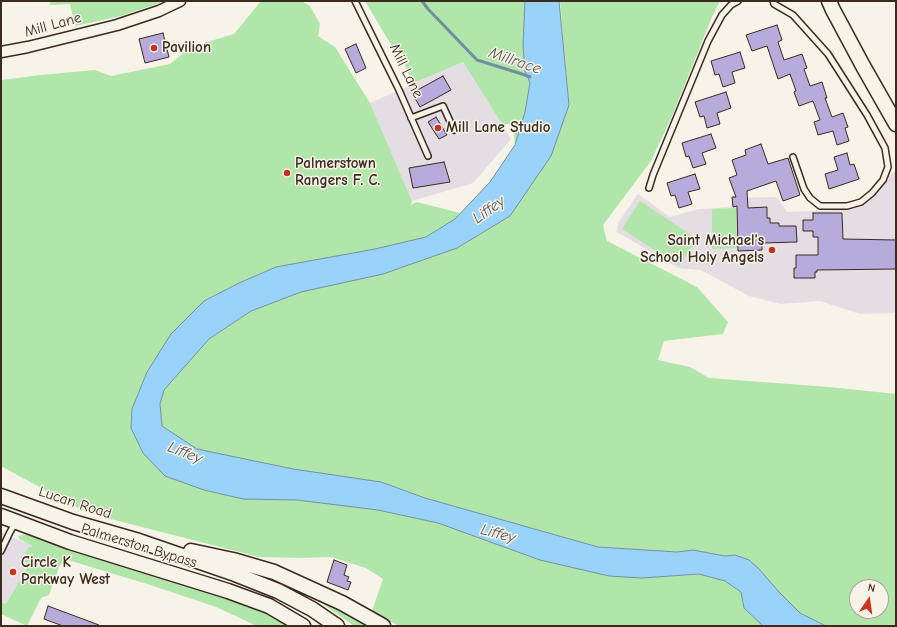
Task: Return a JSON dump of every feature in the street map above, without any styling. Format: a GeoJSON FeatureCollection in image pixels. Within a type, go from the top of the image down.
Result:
{"type":"FeatureCollection","features":[{"type":"Feature","properties":{"kind":"main road"},"geometry":{"type":"LineString","coordinates":[[829,1],[863,66],[896,124]]}},
{"type":"Feature","properties":{"kind":"main road","name":"Lucan Road"},"geometry":{"type":"LineString","coordinates":[[1,496],[73,522],[139,541]]}},
{"type":"Feature","properties":{"kind":"main road","name":"Palmerston Bypass"},"geometry":{"type":"LineString","coordinates":[[1,516],[70,542],[228,591],[269,606],[303,626]]}},
{"type":"Feature","properties":{"kind":"main road"},"geometry":{"type":"LineString","coordinates":[[139,541],[235,574],[278,591],[337,626]]}},
{"type":"Feature","properties":{"kind":"main road"},"geometry":{"type":"LineString","coordinates":[[139,541],[233,560],[274,572],[336,600],[383,626]]}},
{"type":"Feature","properties":{"kind":"street","name":"Mill Lane"},"geometry":{"type":"LineString","coordinates":[[1,52],[21,49],[117,25],[159,11],[180,1]]}},
{"type":"Feature","properties":{"kind":"lane","name":"Mill Lane"},"geometry":{"type":"LineString","coordinates":[[355,1],[399,90],[428,156]]}},
{"type":"Feature","properties":{"kind":"lane"},"geometry":{"type":"LineString","coordinates":[[649,188],[708,41],[722,15],[738,1]]}},
{"type":"Feature","properties":{"kind":"lane"},"geometry":{"type":"LineString","coordinates":[[773,1],[774,4],[793,15],[828,54],[867,115],[885,148],[888,167],[883,180],[872,193],[861,202],[847,206],[820,206],[810,198],[804,188],[794,157]]}},
{"type":"Feature","properties":{"kind":"lane"},"geometry":{"type":"LineString","coordinates":[[411,118],[443,106],[454,130]]}},
{"type":"Feature","properties":{"kind":"lane"},"geometry":{"type":"LineString","coordinates":[[1,551],[13,527],[21,524]]}},
{"type":"Feature","properties":{"kind":"shaded area"},"geometry":{"type":"Polygon","coordinates":[[[463,62],[511,139],[473,183],[412,201],[370,103],[463,62]]]}},
{"type":"Feature","properties":{"kind":"shaded area","name":"Saint Michael's School Holy Angels"},"geometry":{"type":"Polygon","coordinates":[[[896,171],[896,313],[860,314],[820,301],[781,304],[749,296],[701,270],[678,268],[617,232],[618,223],[638,194],[670,217],[699,209],[732,207],[732,198],[777,197],[787,212],[843,210],[858,206],[869,199],[887,176],[896,171]]]}},
{"type":"Feature","properties":{"kind":"shaded area","name":"Circle K Parkway West"},"geometry":{"type":"Polygon","coordinates":[[[1,532],[33,546],[28,566],[6,604],[1,601],[1,532]]]}},
{"type":"Feature","properties":{"kind":"green space"},"geometry":{"type":"Polygon","coordinates":[[[50,1],[165,1],[121,16],[75,26],[70,4],[50,5],[50,1]]]}},
{"type":"Feature","properties":{"kind":"green space"},"geometry":{"type":"Polygon","coordinates":[[[261,1],[301,1],[310,6],[320,24],[318,36],[335,47],[370,103],[412,201],[411,205],[417,202],[460,213],[455,219],[426,237],[375,249],[276,267],[239,283],[204,301],[147,372],[132,409],[131,428],[166,476],[204,490],[243,499],[297,500],[378,510],[438,523],[540,560],[642,578],[699,574],[725,581],[741,592],[744,608],[763,626],[399,626],[372,611],[383,579],[366,568],[331,557],[259,557],[99,516],[74,506],[1,466],[1,80],[95,70],[111,76],[170,64],[191,47],[234,34],[261,1]]]}},
{"type":"Feature","properties":{"kind":"green space"},"geometry":{"type":"Polygon","coordinates":[[[365,1],[525,1],[523,45],[525,71],[530,83],[525,112],[515,145],[513,127],[508,124],[503,126],[463,62],[412,84],[404,62],[390,43],[365,1]]]}},
{"type":"Feature","properties":{"kind":"green space"},"geometry":{"type":"Polygon","coordinates":[[[560,1],[720,1],[712,17],[672,116],[651,161],[603,225],[607,241],[697,287],[728,322],[723,334],[664,341],[658,360],[690,367],[709,378],[829,387],[896,394],[896,626],[826,626],[800,613],[779,592],[735,555],[725,556],[693,550],[677,552],[598,547],[425,498],[381,482],[293,469],[197,449],[162,426],[160,404],[164,390],[209,339],[251,311],[303,290],[383,274],[457,248],[510,216],[569,105],[560,1]]]}},
{"type":"Feature","properties":{"kind":"green space"},"geometry":{"type":"Polygon","coordinates":[[[640,201],[697,239],[679,266],[622,229],[640,201]]]}},
{"type":"Feature","properties":{"kind":"green space"},"geometry":{"type":"Polygon","coordinates":[[[736,208],[737,248],[712,249],[712,209],[736,208]]]}},
{"type":"Feature","properties":{"kind":"green space"},"geometry":{"type":"Polygon","coordinates":[[[32,533],[268,611],[293,626],[257,626],[216,607],[68,560],[60,565],[49,595],[41,598],[27,626],[1,614],[1,602],[6,604],[28,566],[23,558],[28,548],[33,546],[19,539],[18,536],[32,533]]]}},
{"type":"Feature","properties":{"kind":"green space"},"geometry":{"type":"Polygon","coordinates":[[[316,599],[326,603],[370,626],[354,626],[316,599]]]}},
{"type":"Feature","properties":{"kind":"water","name":"Liffey"},"geometry":{"type":"Polygon","coordinates":[[[525,1],[559,1],[569,105],[551,156],[510,216],[457,248],[383,274],[301,292],[251,311],[209,339],[164,390],[160,404],[162,426],[197,449],[293,469],[381,482],[425,498],[598,547],[677,552],[693,550],[725,556],[735,555],[749,560],[800,613],[826,626],[763,626],[744,608],[741,592],[725,581],[699,574],[642,578],[609,576],[540,560],[438,523],[378,510],[297,500],[243,499],[204,490],[165,476],[143,453],[131,428],[132,409],[147,372],[171,334],[204,301],[239,283],[276,267],[375,249],[426,237],[455,219],[490,182],[515,145],[525,112],[530,83],[525,71],[523,45],[525,1]]]}},
{"type":"Feature","properties":{"kind":"building"},"geometry":{"type":"Polygon","coordinates":[[[777,25],[782,40],[778,42],[784,60],[802,54],[807,68],[804,69],[810,86],[822,82],[827,98],[825,98],[832,117],[843,113],[848,127],[845,128],[849,141],[837,145],[833,131],[818,135],[814,122],[820,120],[813,101],[799,106],[790,74],[778,79],[767,46],[752,51],[746,35],[777,25]]]}},
{"type":"Feature","properties":{"kind":"building","name":"Pavilion"},"geometry":{"type":"Polygon","coordinates":[[[163,33],[169,57],[145,63],[139,39],[163,33]]]}},
{"type":"Feature","properties":{"kind":"building"},"geometry":{"type":"Polygon","coordinates":[[[356,44],[366,68],[356,73],[345,49],[356,44]]]}},
{"type":"Feature","properties":{"kind":"building"},"geometry":{"type":"Polygon","coordinates":[[[740,52],[745,68],[732,72],[735,83],[723,87],[719,74],[715,75],[711,61],[740,52]]]}},
{"type":"Feature","properties":{"kind":"building"},"geometry":{"type":"Polygon","coordinates":[[[443,76],[451,90],[420,107],[412,93],[443,76]]]}},
{"type":"Feature","properties":{"kind":"building"},"geometry":{"type":"Polygon","coordinates":[[[726,92],[731,108],[717,113],[720,124],[707,128],[704,116],[700,117],[695,102],[726,92]]]}},
{"type":"Feature","properties":{"kind":"building","name":"Mill Lane Studio"},"geometry":{"type":"Polygon","coordinates":[[[436,117],[447,135],[439,139],[428,122],[436,117]]]}},
{"type":"Feature","properties":{"kind":"building"},"geometry":{"type":"Polygon","coordinates":[[[711,134],[716,148],[702,153],[706,164],[693,168],[689,156],[686,157],[682,143],[711,134]]]}},
{"type":"Feature","properties":{"kind":"building"},"geometry":{"type":"Polygon","coordinates":[[[761,144],[768,164],[788,158],[800,195],[783,201],[776,181],[747,191],[748,208],[767,207],[767,218],[770,218],[770,223],[779,223],[779,226],[796,226],[797,242],[762,243],[762,250],[738,251],[737,206],[733,207],[732,197],[736,197],[729,178],[737,175],[732,160],[746,155],[745,150],[761,144]]]}},
{"type":"Feature","properties":{"kind":"building"},"geometry":{"type":"Polygon","coordinates":[[[847,153],[850,165],[854,164],[859,179],[829,189],[825,174],[838,170],[834,157],[847,153]]]}},
{"type":"Feature","properties":{"kind":"building"},"geometry":{"type":"Polygon","coordinates":[[[444,162],[450,182],[413,188],[409,168],[444,162]]]}},
{"type":"Feature","properties":{"kind":"building"},"geometry":{"type":"Polygon","coordinates":[[[695,174],[700,189],[688,192],[692,204],[679,208],[675,195],[671,196],[667,183],[695,174]]]}},
{"type":"Feature","properties":{"kind":"building"},"geometry":{"type":"Polygon","coordinates":[[[813,213],[842,213],[843,239],[896,240],[896,269],[817,270],[817,272],[815,272],[815,278],[794,278],[796,255],[818,255],[818,237],[813,237],[813,231],[803,231],[803,220],[813,220],[813,213]]]}},
{"type":"Feature","properties":{"kind":"building"},"geometry":{"type":"Polygon","coordinates":[[[334,560],[347,565],[344,575],[349,577],[347,581],[351,582],[348,590],[327,582],[334,560]]]}},
{"type":"Feature","properties":{"kind":"building"},"geometry":{"type":"Polygon","coordinates":[[[48,606],[99,626],[63,626],[44,619],[48,606]]]}},
{"type":"Feature","properties":{"kind":"waterway","name":"Millrace"},"geometry":{"type":"LineString","coordinates":[[422,1],[477,60],[530,77]]}},
{"type":"Feature","properties":{"kind":"place","name":"Pavilion"},"geometry":{"type":"Point","coordinates":[154,48]}},
{"type":"Feature","properties":{"kind":"place","name":"Mill Lane Studio"},"geometry":{"type":"Point","coordinates":[438,128]}},
{"type":"Feature","properties":{"kind":"place","name":"Palmerstown Rangers F. C."},"geometry":{"type":"Point","coordinates":[287,173]}},
{"type":"Feature","properties":{"kind":"place","name":"Saint Michael's School Holy Angels"},"geometry":{"type":"Point","coordinates":[772,250]}},
{"type":"Feature","properties":{"kind":"place","name":"Circle K Parkway West"},"geometry":{"type":"Point","coordinates":[13,572]}}]}
